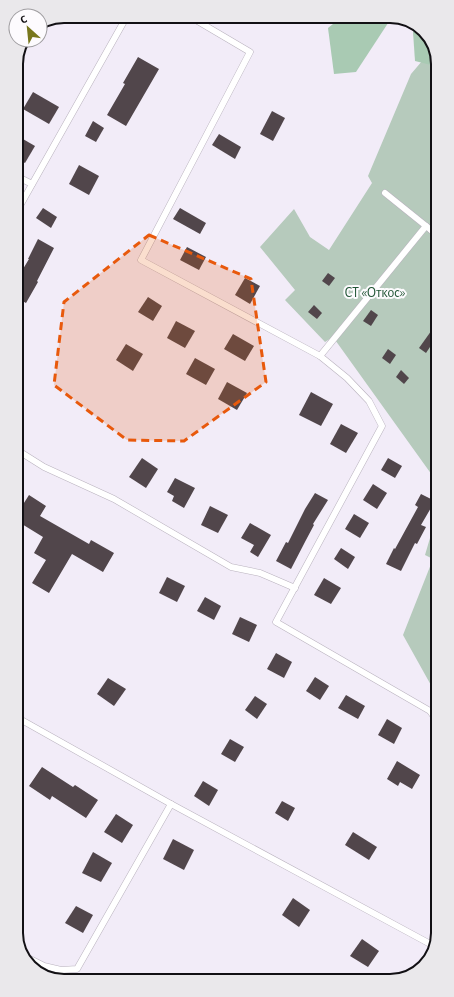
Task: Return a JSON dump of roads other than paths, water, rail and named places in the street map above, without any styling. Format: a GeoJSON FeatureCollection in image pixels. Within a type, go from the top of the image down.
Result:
{"type":"FeatureCollection","features":[{"type":"Feature","properties":{"kind":"lane"},"geometry":{"type":"LineString","coordinates":[[23,199],[123,23]]}},
{"type":"Feature","properties":{"kind":"lane"},"geometry":{"type":"LineString","coordinates":[[201,23],[250,52],[141,260],[320,356],[347,378],[369,401],[382,426],[276,622],[431,713]]}},
{"type":"Feature","properties":{"kind":"lane"},"geometry":{"type":"LineString","coordinates":[[23,180],[32,184]]}},
{"type":"Feature","properties":{"kind":"lane"},"geometry":{"type":"LineString","coordinates":[[320,356],[431,230],[385,193]]}},
{"type":"Feature","properties":{"kind":"lane"},"geometry":{"type":"LineString","coordinates":[[23,454],[44,467],[114,499],[231,567],[260,573],[295,588]]}},
{"type":"Feature","properties":{"kind":"lane"},"geometry":{"type":"LineString","coordinates":[[23,721],[171,804],[429,944]]}},
{"type":"Feature","properties":{"kind":"lane"},"geometry":{"type":"LineString","coordinates":[[34,961],[44,966],[61,970],[77,969],[171,804]]}},
{"type":"Feature","properties":{"kind":"park label","name":"СТ «Откос»"},"geometry":{"type":"Point","coordinates":[375,292]}}]}
